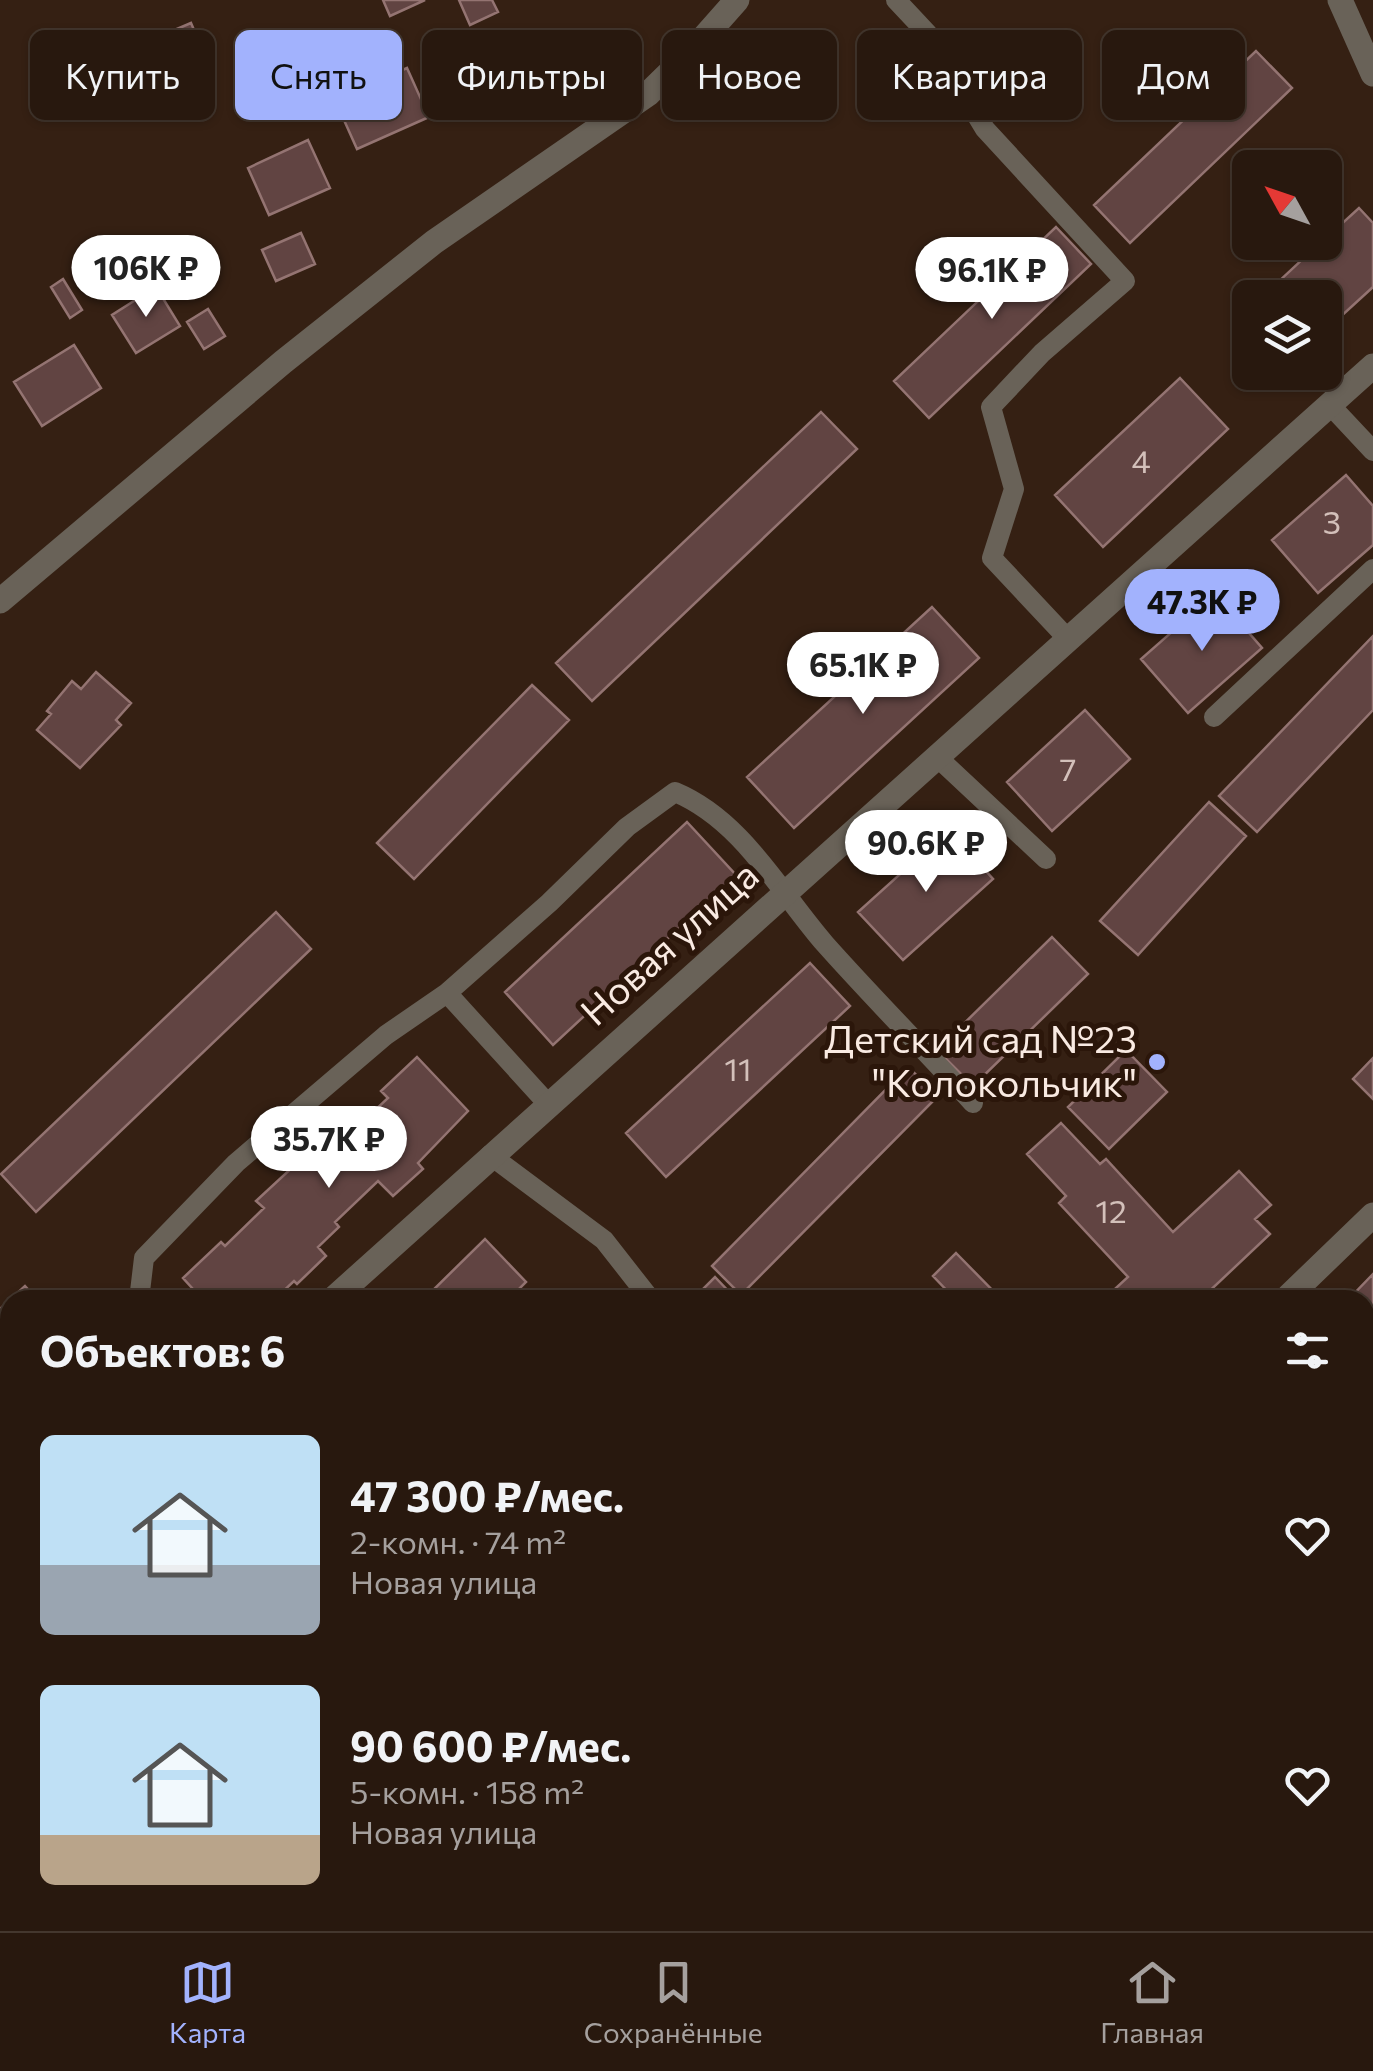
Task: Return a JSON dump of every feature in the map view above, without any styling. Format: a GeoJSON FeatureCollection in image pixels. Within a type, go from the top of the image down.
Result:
{"type":"FeatureCollection","features":[{"type":"Feature","properties":{"kind":"street"},"geometry":{"type":"LineString","coordinates":[[0,601],[283,362],[434,242],[648,94],[737,0]]}},
{"type":"Feature","properties":{"kind":"street"},"geometry":{"type":"LineString","coordinates":[[1340,0],[1373,74]]}},
{"type":"Feature","properties":{"kind":"street","name":"Новая улица"},"geometry":{"type":"LineString","coordinates":[[343,1290],[1373,366]]}},
{"type":"Feature","properties":{"kind":"street"},"geometry":{"type":"LineString","coordinates":[[1295,1290],[1373,1215]]}},
{"type":"Feature","properties":{"kind":"lane"},"geometry":{"type":"LineString","coordinates":[[896,0],[926,32],[985,129],[1125,281],[1042,353],[991,408],[1014,489],[992,558],[1068,639]]}},
{"type":"Feature","properties":{"kind":"lane"},"geometry":{"type":"LineString","coordinates":[[1330,405],[1373,451]]}},
{"type":"Feature","properties":{"kind":"lane"},"geometry":{"type":"LineString","coordinates":[[1214,717],[1373,569]]}},
{"type":"Feature","properties":{"kind":"lane"},"geometry":{"type":"LineString","coordinates":[[936,756],[1046,859]]}},
{"type":"Feature","properties":{"kind":"lane"},"geometry":{"type":"LineString","coordinates":[[140,1290],[144,1258],[236,1164],[386,1035],[448,992],[627,828],[675,792],[702,803],[756,855],[826,945],[972,1104]]}},
{"type":"Feature","properties":{"kind":"lane"},"geometry":{"type":"LineString","coordinates":[[448,992],[548,1104]]}},
{"type":"Feature","properties":{"kind":"lane"},"geometry":{"type":"LineString","coordinates":[[490,1155],[604,1240],[643,1290]]}},
{"type":"Feature","properties":{"kind":"building"},"geometry":{"type":"Polygon","coordinates":[[[383,0],[425,0],[390,16],[383,0]]]}},
{"type":"Feature","properties":{"kind":"building"},"geometry":{"type":"Polygon","coordinates":[[[459,0],[492,0],[498,12],[470,25],[459,0]]]}},
{"type":"Feature","properties":{"kind":"building"},"geometry":{"type":"Polygon","coordinates":[[[191,23],[194,30],[174,30],[191,23]]]}},
{"type":"Feature","properties":{"kind":"building"},"geometry":{"type":"Polygon","coordinates":[[[1256,51],[1292,88],[1130,243],[1094,205],[1183,120],[1245,120],[1245,61],[1256,51]]]}},
{"type":"Feature","properties":{"kind":"building"},"geometry":{"type":"Polygon","coordinates":[[[407,68],[422,101],[422,120],[357,149],[344,120],[402,120],[402,70],[407,68]]]}},
{"type":"Feature","properties":{"kind":"building"},"geometry":{"type":"Polygon","coordinates":[[[308,140],[330,188],[269,215],[248,168],[308,140]]]}},
{"type":"Feature","properties":{"kind":"building"},"geometry":{"type":"Polygon","coordinates":[[[1359,208],[1373,223],[1373,287],[1342,315],[1342,280],[1280,280],[1302,260],[1342,260],[1342,224],[1359,208]]]}},
{"type":"Feature","properties":{"kind":"building"},"geometry":{"type":"Polygon","coordinates":[[[1056,227],[1091,264],[929,418],[894,381],[1056,227]]]}},
{"type":"Feature","properties":{"kind":"building"},"geometry":{"type":"Polygon","coordinates":[[[301,233],[315,264],[276,281],[262,250],[301,233]]]}},
{"type":"Feature","properties":{"kind":"building"},"geometry":{"type":"Polygon","coordinates":[[[63,279],[82,310],[70,318],[51,287],[63,279]]]}},
{"type":"Feature","properties":{"kind":"building"},"geometry":{"type":"Polygon","coordinates":[[[156,287],[180,326],[136,353],[112,315],[156,287]]]}},
{"type":"Feature","properties":{"kind":"building"},"geometry":{"type":"Polygon","coordinates":[[[208,309],[225,336],[204,349],[187,322],[208,309]]]}},
{"type":"Feature","properties":{"kind":"building"},"geometry":{"type":"Polygon","coordinates":[[[74,345],[101,388],[42,426],[14,382],[74,345]]]}},
{"type":"Feature","properties":{"kind":"building"},"geometry":{"type":"Polygon","coordinates":[[[1180,378],[1228,429],[1103,547],[1055,495],[1180,378]]]}},
{"type":"Feature","properties":{"kind":"building"},"geometry":{"type":"Polygon","coordinates":[[[821,412],[857,449],[592,701],[556,663],[821,412]]]}},
{"type":"Feature","properties":{"kind":"building"},"geometry":{"type":"Polygon","coordinates":[[[1346,475],[1373,506],[1373,545],[1318,593],[1272,540],[1346,475]]]}},
{"type":"Feature","properties":{"kind":"building"},"geometry":{"type":"Polygon","coordinates":[[[1215,594],[1262,648],[1188,713],[1141,659],[1215,594]]]}},
{"type":"Feature","properties":{"kind":"building"},"geometry":{"type":"Polygon","coordinates":[[[932,607],[979,658],[794,828],[747,777],[932,607]]]}},
{"type":"Feature","properties":{"kind":"building"},"geometry":{"type":"Polygon","coordinates":[[[1373,636],[1373,710],[1257,832],[1219,796],[1373,636]]]}},
{"type":"Feature","properties":{"kind":"building"},"geometry":{"type":"Polygon","coordinates":[[[96,672],[131,703],[116,720],[121,725],[80,768],[37,730],[72,681],[81,689],[96,672]]]}},
{"type":"Feature","properties":{"kind":"building"},"geometry":{"type":"Polygon","coordinates":[[[532,685],[569,720],[414,879],[377,843],[532,685]]]}},
{"type":"Feature","properties":{"kind":"building"},"geometry":{"type":"Polygon","coordinates":[[[1085,710],[1130,759],[1052,831],[1007,782],[1085,710]]]}},
{"type":"Feature","properties":{"kind":"building"},"geometry":{"type":"Polygon","coordinates":[[[1209,802],[1246,836],[1138,955],[1100,921],[1209,802]]]}},
{"type":"Feature","properties":{"kind":"building"},"geometry":{"type":"Polygon","coordinates":[[[687,822],[736,875],[553,1045],[505,992],[687,822]]]}},
{"type":"Feature","properties":{"kind":"building"},"geometry":{"type":"Polygon","coordinates":[[[949,830],[993,879],[903,960],[858,912],[949,830]]]}},
{"type":"Feature","properties":{"kind":"building"},"geometry":{"type":"Polygon","coordinates":[[[276,912],[311,949],[36,1212],[1,1174],[276,912]]]}},
{"type":"Feature","properties":{"kind":"building"},"geometry":{"type":"Polygon","coordinates":[[[1052,937],[1088,974],[973,1086],[937,1050],[1052,937]]]}},
{"type":"Feature","properties":{"kind":"building"},"geometry":{"type":"Polygon","coordinates":[[[810,963],[850,1006],[666,1177],[626,1133],[810,963]]]}},
{"type":"Feature","properties":{"kind":"building"},"geometry":{"type":"Polygon","coordinates":[[[1126,1050],[1167,1092],[1109,1149],[1068,1107],[1126,1050]]]}},
{"type":"Feature","properties":{"kind":"building"},"geometry":{"type":"Polygon","coordinates":[[[417,1057],[468,1111],[418,1163],[423,1169],[393,1196],[378,1181],[335,1222],[339,1227],[318,1247],[326,1256],[297,1284],[294,1281],[285,1290],[194,1290],[183,1278],[221,1242],[225,1246],[264,1208],[256,1201],[337,1126],[347,1137],[388,1098],[381,1091],[417,1057]]]}},
{"type":"Feature","properties":{"kind":"building"},"geometry":{"type":"Polygon","coordinates":[[[1373,1058],[1373,1099],[1353,1079],[1373,1058]]]}},
{"type":"Feature","properties":{"kind":"building"},"geometry":{"type":"Polygon","coordinates":[[[908,1067],[938,1096],[746,1290],[736,1290],[712,1266],[908,1067]]]}},
{"type":"Feature","properties":{"kind":"building"},"geometry":{"type":"Polygon","coordinates":[[[1061,1123],[1100,1164],[1106,1159],[1173,1232],[1239,1171],[1271,1205],[1255,1219],[1270,1234],[1211,1290],[1114,1290],[1128,1277],[1059,1203],[1066,1196],[1027,1154],[1061,1123]]]}},
{"type":"Feature","properties":{"kind":"building"},"geometry":{"type":"Polygon","coordinates":[[[485,1239],[526,1282],[518,1290],[433,1290],[485,1239]]]}},
{"type":"Feature","properties":{"kind":"building"},"geometry":{"type":"Polygon","coordinates":[[[956,1253],[992,1290],[946,1290],[933,1276],[956,1253]]]}},
{"type":"Feature","properties":{"kind":"building"},"geometry":{"type":"Polygon","coordinates":[[[1373,1274],[1373,1290],[1358,1290],[1373,1274]]]}},
{"type":"Feature","properties":{"kind":"building"},"geometry":{"type":"Polygon","coordinates":[[[715,1277],[727,1290],[702,1290],[715,1277]]]}},
{"type":"Feature","properties":{"kind":"place","name":"Детский сад №23 \"Колокольчик\""},"geometry":{"type":"Point","coordinates":[1157,1062]}}]}
